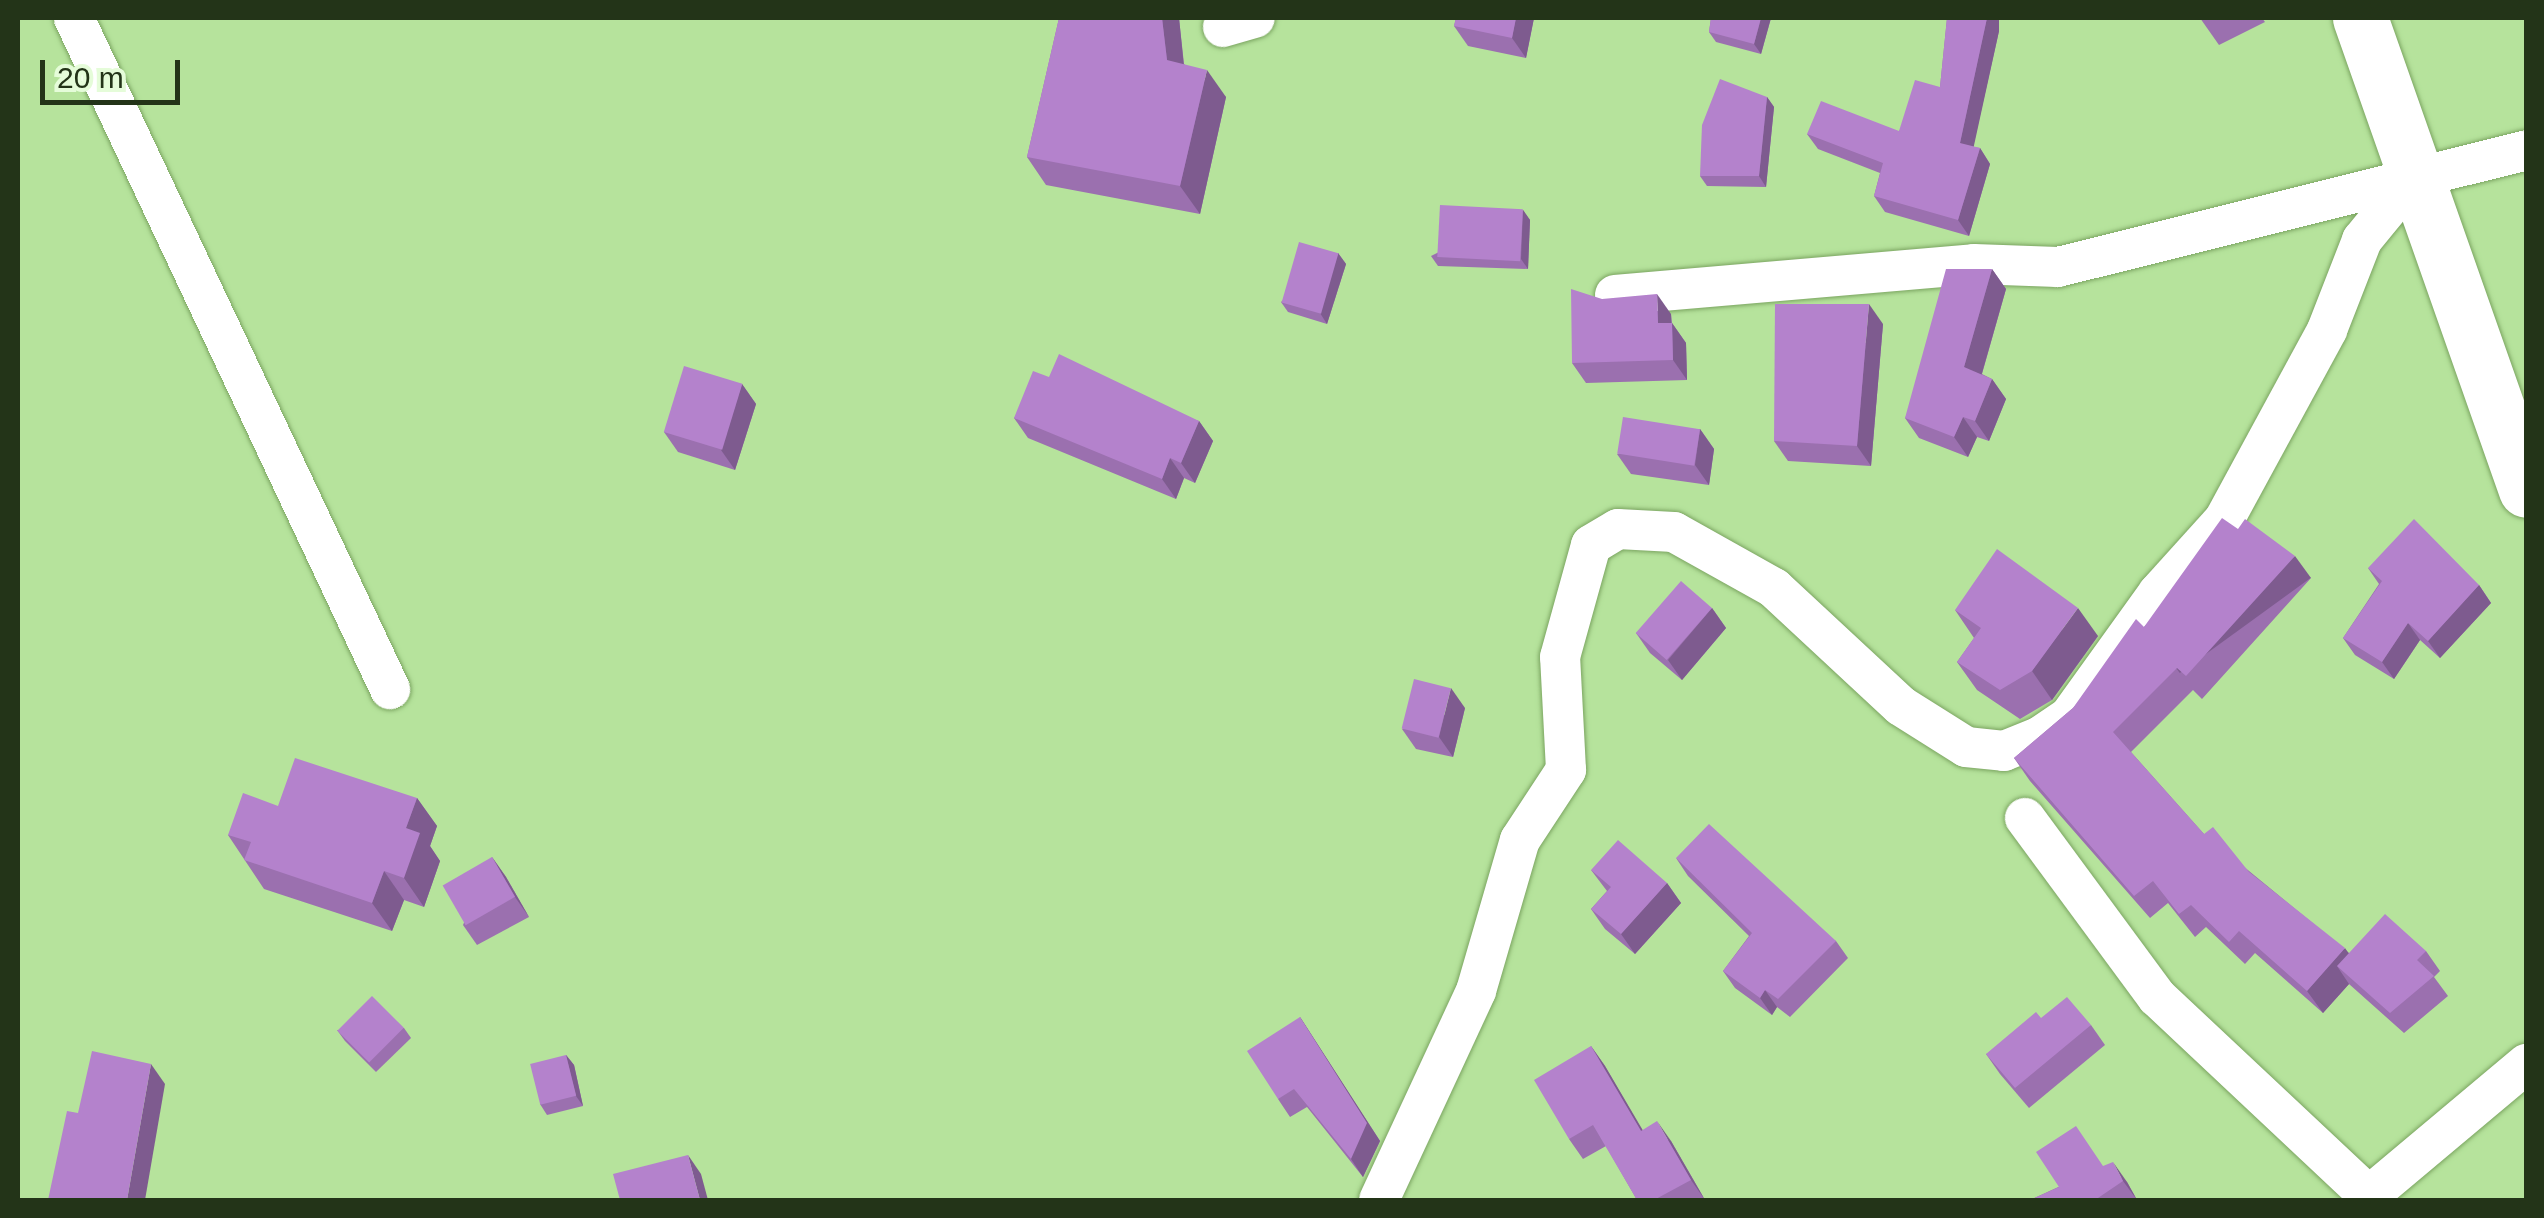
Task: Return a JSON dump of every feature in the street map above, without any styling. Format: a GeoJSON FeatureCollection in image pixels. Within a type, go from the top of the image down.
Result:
{"type":"FeatureCollection","features":[{"type":"Feature","properties":{"kind":"street"},"geometry":{"type":"LineString","coordinates":[[74,18],[390,689]]}},
{"type":"Feature","properties":{"kind":"street"},"geometry":{"type":"LineString","coordinates":[[2360,18],[2526,490]]}},
{"type":"Feature","properties":{"kind":"street"},"geometry":{"type":"LineString","coordinates":[[1615,295],[1974,264],[2058,267],[2417,173],[2526,150]]}},
{"type":"Feature","properties":{"kind":"street"},"geometry":{"type":"LineString","coordinates":[[1379,1200],[1476,992],[1520,840],[1566,770],[1560,657],[1591,546],[1618,529],[1674,532],[1774,588],[1902,706],[1966,746],[2004,751],[2039,737],[2069,716],[2158,592],[2224,520],[2327,330],[2362,240],[2417,173]]}},
{"type":"Feature","properties":{"kind":"street"},"geometry":{"type":"LineString","coordinates":[[2024,818],[2157,997],[2367,1198],[2526,1064]]}},
{"type":"Feature","properties":{"kind":"building"},"geometry":{"type":"Polygon","coordinates":[[[1059,18],[1162,18],[1167,60],[1207,70],[1180,186],[1027,157],[1059,18]]]}},
{"type":"Feature","properties":{"kind":"building"},"geometry":{"type":"Polygon","coordinates":[[[1456,18],[1516,18],[1512,38],[1454,26],[1456,18]]]}},
{"type":"Feature","properties":{"kind":"building"},"geometry":{"type":"Polygon","coordinates":[[[1711,18],[1761,18],[1754,44],[1709,32],[1711,18]]]}},
{"type":"Feature","properties":{"kind":"building"},"geometry":{"type":"Polygon","coordinates":[[[1947,18],[1987,18],[1960,143],[1980,148],[1958,220],[1874,196],[1883,163],[1807,134],[1821,101],[1899,131],[1915,80],[1940,87],[1947,18]]]}},
{"type":"Feature","properties":{"kind":"building"},"geometry":{"type":"Polygon","coordinates":[[[1720,79],[1767,97],[1759,176],[1700,176],[1702,125],[1720,79]]]}},
{"type":"Feature","properties":{"kind":"building"},"geometry":{"type":"Polygon","coordinates":[[[1440,205],[1523,209],[1520,261],[1437,257],[1440,205]]]}},
{"type":"Feature","properties":{"kind":"building"},"geometry":{"type":"Polygon","coordinates":[[[1299,242],[1338,253],[1321,314],[1282,303],[1299,242]]]}},
{"type":"Feature","properties":{"kind":"building"},"geometry":{"type":"Polygon","coordinates":[[[1946,269],[1992,269],[1964,367],[1992,379],[1975,421],[1963,417],[1954,437],[1905,418],[1946,269]]]}},
{"type":"Feature","properties":{"kind":"building"},"geometry":{"type":"Polygon","coordinates":[[[1571,289],[1602,299],[1657,294],[1658,323],[1672,323],[1673,360],[1572,363],[1571,289]]]}},
{"type":"Feature","properties":{"kind":"building"},"geometry":{"type":"Polygon","coordinates":[[[1775,304],[1869,304],[1857,446],[1774,441],[1775,304]]]}},
{"type":"Feature","properties":{"kind":"building"},"geometry":{"type":"Polygon","coordinates":[[[1059,354],[1199,421],[1181,463],[1170,458],[1162,479],[1014,418],[1033,371],[1049,377],[1059,354]]]}},
{"type":"Feature","properties":{"kind":"building"},"geometry":{"type":"Polygon","coordinates":[[[684,366],[742,384],[722,450],[664,432],[684,366]]]}},
{"type":"Feature","properties":{"kind":"building"},"geometry":{"type":"Polygon","coordinates":[[[1623,417],[1700,429],[1694,466],[1617,454],[1623,417]]]}},
{"type":"Feature","properties":{"kind":"building"},"geometry":{"type":"Polygon","coordinates":[[[2222,518],[2238,529],[2245,519],[2295,556],[2186,676],[2177,668],[2113,732],[2204,834],[2213,827],[2249,872],[2345,948],[2307,991],[2239,931],[2229,942],[2191,905],[2179,914],[2153,881],[2134,896],[2014,758],[2073,708],[2136,619],[2144,627],[2222,518]]]}},
{"type":"Feature","properties":{"kind":"building"},"geometry":{"type":"Polygon","coordinates":[[[2414,519],[2479,585],[2428,641],[2408,623],[2382,662],[2343,638],[2382,581],[2368,568],[2414,519]]]}},
{"type":"Feature","properties":{"kind":"building"},"geometry":{"type":"Polygon","coordinates":[[[1997,549],[2078,608],[2032,671],[2000,690],[1957,662],[1981,628],[1955,610],[1997,549]]]}},
{"type":"Feature","properties":{"kind":"building"},"geometry":{"type":"Polygon","coordinates":[[[1681,581],[1712,608],[1667,660],[1636,633],[1681,581]]]}},
{"type":"Feature","properties":{"kind":"building"},"geometry":{"type":"Polygon","coordinates":[[[1414,679],[1451,688],[1439,738],[1402,728],[1414,679]]]}},
{"type":"Feature","properties":{"kind":"building"},"geometry":{"type":"Polygon","coordinates":[[[295,758],[417,798],[406,828],[420,833],[404,878],[384,871],[372,903],[244,860],[251,842],[228,835],[243,793],[278,806],[295,758]]]}},
{"type":"Feature","properties":{"kind":"building"},"geometry":{"type":"Polygon","coordinates":[[[1709,824],[1836,941],[1778,999],[1765,990],[1760,998],[1723,971],[1752,933],[1676,858],[1709,824]]]}},
{"type":"Feature","properties":{"kind":"building"},"geometry":{"type":"Polygon","coordinates":[[[1618,840],[1667,883],[1621,934],[1591,909],[1611,887],[1591,870],[1618,840]]]}},
{"type":"Feature","properties":{"kind":"building"},"geometry":{"type":"Polygon","coordinates":[[[492,857],[515,897],[466,925],[443,886],[492,857]]]}},
{"type":"Feature","properties":{"kind":"building"},"geometry":{"type":"Polygon","coordinates":[[[2385,914],[2426,951],[2417,960],[2434,976],[2390,1013],[2337,966],[2385,914]]]}},
{"type":"Feature","properties":{"kind":"building"},"geometry":{"type":"Polygon","coordinates":[[[372,996],[404,1028],[369,1062],[337,1031],[372,996]]]}},
{"type":"Feature","properties":{"kind":"building"},"geometry":{"type":"Polygon","coordinates":[[[2067,997],[2091,1025],[2015,1088],[1986,1054],[2036,1012],[2041,1018],[2067,997]]]}},
{"type":"Feature","properties":{"kind":"building"},"geometry":{"type":"Polygon","coordinates":[[[1300,1017],[1367,1123],[1351,1159],[1294,1089],[1278,1099],[1247,1051],[1300,1017]]]}},
{"type":"Feature","properties":{"kind":"building"},"geometry":{"type":"Polygon","coordinates":[[[1591,1046],[1641,1131],[1657,1121],[1691,1180],[1654,1200],[1637,1200],[1593,1125],[1569,1139],[1534,1080],[1591,1046]]]}},
{"type":"Feature","properties":{"kind":"building"},"geometry":{"type":"Polygon","coordinates":[[[92,1051],[151,1064],[127,1200],[48,1200],[67,1111],[78,1113],[92,1051]]]}},
{"type":"Feature","properties":{"kind":"building"},"geometry":{"type":"Polygon","coordinates":[[[566,1055],[576,1096],[540,1105],[530,1064],[566,1055]]]}},
{"type":"Feature","properties":{"kind":"building"},"geometry":{"type":"Polygon","coordinates":[[[2076,1126],[2103,1166],[2113,1162],[2123,1181],[2095,1200],[2030,1200],[2059,1187],[2036,1152],[2076,1126]]]}},
{"type":"Feature","properties":{"kind":"building"},"geometry":{"type":"Polygon","coordinates":[[[688,1155],[700,1200],[620,1200],[613,1174],[688,1155]]]}}]}
